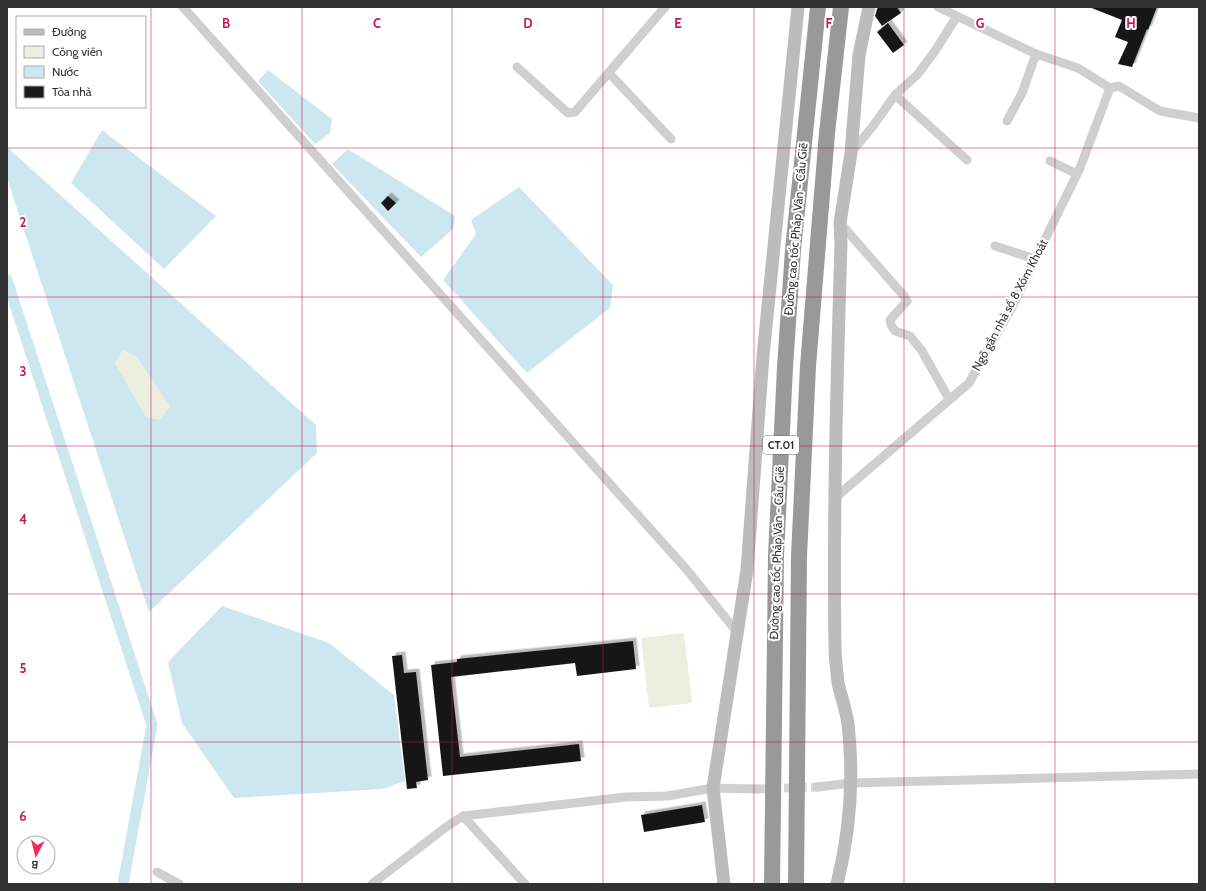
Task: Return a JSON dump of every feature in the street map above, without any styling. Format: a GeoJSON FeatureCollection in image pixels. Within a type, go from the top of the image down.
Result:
{"type":"FeatureCollection","features":[{"type":"Feature","properties":{"kind":"highway","name":"Đường cao tốc Pháp Vân - Cầu Giẽ"},"geometry":{"type":"LineString","coordinates":[[772,884],[776,556],[785,367],[793,250],[818,7]]}},
{"type":"Feature","properties":{"kind":"highway","name":"Đường cao tốc Pháp Vân - Cầu Giẽ"},"geometry":{"type":"LineString","coordinates":[[796,884],[799,556],[808,366],[827,134],[841,7]]}},
{"type":"Feature","properties":{"kind":"street"},"geometry":{"type":"LineString","coordinates":[[183,7],[695,579],[737,632]]}},
{"type":"Feature","properties":{"kind":"street"},"geometry":{"type":"LineString","coordinates":[[517,67],[568,113],[576,112],[665,7]]}},
{"type":"Feature","properties":{"kind":"street"},"geometry":{"type":"LineString","coordinates":[[724,884],[713,788],[747,570],[763,356],[798,7]]}},
{"type":"Feature","properties":{"kind":"street"},"geometry":{"type":"LineString","coordinates":[[837,884],[843,860],[849,823],[850,783],[850,749],[847,721],[838,683],[835,649],[835,498],[841,243],[840,223],[851,154],[858,54],[869,7]]}},
{"type":"Feature","properties":{"kind":"street"},"geometry":{"type":"LineString","coordinates":[[938,7],[1036,54],[1078,68],[1110,88],[1119,86],[1160,111],[1199,118]]}},
{"type":"Feature","properties":{"kind":"street"},"geometry":{"type":"LineString","coordinates":[[851,154],[895,95],[917,75],[935,51],[957,16]]}},
{"type":"Feature","properties":{"kind":"street"},"geometry":{"type":"LineString","coordinates":[[1007,121],[1022,92],[1036,54]]}},
{"type":"Feature","properties":{"kind":"street"},"geometry":{"type":"LineString","coordinates":[[609,73],[671,139]]}},
{"type":"Feature","properties":{"kind":"street","name":"Ngõ gần nhà số 8 Xóm Khoát"},"geometry":{"type":"LineString","coordinates":[[835,498],[969,383],[1012,307],[1076,174],[1110,88]]}},
{"type":"Feature","properties":{"kind":"street"},"geometry":{"type":"LineString","coordinates":[[895,95],[967,160]]}},
{"type":"Feature","properties":{"kind":"street"},"geometry":{"type":"LineString","coordinates":[[1050,161],[1076,174]]}},
{"type":"Feature","properties":{"kind":"street"},"geometry":{"type":"LineString","coordinates":[[840,223],[904,296],[907,301],[890,320],[891,325],[895,330],[910,336],[922,351],[949,399]]}},
{"type":"Feature","properties":{"kind":"street"},"geometry":{"type":"LineString","coordinates":[[995,246],[1035,259]]}},
{"type":"Feature","properties":{"kind":"street"},"geometry":{"type":"LineString","coordinates":[[818,787],[850,783],[1199,774]]}},
{"type":"Feature","properties":{"kind":"street"},"geometry":{"type":"LineString","coordinates":[[372,884],[446,827],[463,816],[626,797],[667,796],[713,788],[757,789]]}},
{"type":"Feature","properties":{"kind":"street"},"geometry":{"type":"LineString","coordinates":[[463,816],[525,884]]}},
{"type":"Feature","properties":{"kind":"street"},"geometry":{"type":"LineString","coordinates":[[157,872],[179,884]]}},
{"type":"Feature","properties":{"kind":"green space"},"geometry":{"type":"Polygon","coordinates":[[[123,350],[136,356],[170,406],[160,421],[146,417],[115,363],[123,350]]]}},
{"type":"Feature","properties":{"kind":"green space"},"geometry":{"type":"Polygon","coordinates":[[[684,633],[692,703],[649,708],[641,638],[684,633]]]}},
{"type":"Feature","properties":{"kind":"water"},"geometry":{"type":"Polygon","coordinates":[[[268,70],[332,119],[330,133],[315,144],[258,81],[268,70]]]}},
{"type":"Feature","properties":{"kind":"water"},"geometry":{"type":"Polygon","coordinates":[[[102,130],[216,216],[164,269],[71,183],[102,130]]]}},
{"type":"Feature","properties":{"kind":"water"},"geometry":{"type":"Polygon","coordinates":[[[7,147],[316,425],[317,453],[149,612],[7,178],[7,147]],[[123,350],[115,363],[146,417],[160,420],[170,406],[136,356],[123,350]]]}},
{"type":"Feature","properties":{"kind":"water"},"geometry":{"type":"Polygon","coordinates":[[[348,149],[455,216],[453,229],[421,257],[332,164],[348,149]]]}},
{"type":"Feature","properties":{"kind":"water"},"geometry":{"type":"Polygon","coordinates":[[[519,187],[613,285],[610,308],[527,373],[443,280],[476,234],[471,220],[519,187]]]}},
{"type":"Feature","properties":{"kind":"water"},"geometry":{"type":"Polygon","coordinates":[[[222,606],[329,643],[394,695],[405,781],[383,789],[234,798],[182,723],[168,662],[222,606]]]}},
{"type":"Feature","properties":{"kind":"building"},"geometry":{"type":"Polygon","coordinates":[[[879,7],[897,7],[901,13],[882,26],[875,16],[879,7]]]}},
{"type":"Feature","properties":{"kind":"building"},"geometry":{"type":"Polygon","coordinates":[[[1089,7],[1157,7],[1132,67],[1118,64],[1128,42],[1115,37],[1122,20],[1089,7]]]}},
{"type":"Feature","properties":{"kind":"building"},"geometry":{"type":"Polygon","coordinates":[[[888,23],[904,45],[893,53],[877,32],[888,23]]]}},
{"type":"Feature","properties":{"kind":"building"},"geometry":{"type":"Polygon","coordinates":[[[388,196],[396,203],[388,211],[381,203],[388,196]]]}},
{"type":"Feature","properties":{"kind":"building"},"geometry":{"type":"Polygon","coordinates":[[[633,641],[636,669],[577,676],[575,663],[451,677],[460,757],[579,744],[581,761],[443,776],[431,665],[457,662],[457,659],[633,641]]]}},
{"type":"Feature","properties":{"kind":"building"},"geometry":{"type":"Polygon","coordinates":[[[402,655],[404,673],[416,672],[428,780],[416,782],[417,788],[407,789],[392,656],[402,655]]]}},
{"type":"Feature","properties":{"kind":"building"},"geometry":{"type":"Polygon","coordinates":[[[702,805],[705,822],[644,832],[641,815],[702,805]]]}},
{"type":"Feature","properties":{"kind":"waterway"},"geometry":{"type":"LineString","coordinates":[[7,280],[152,725],[123,884]]}},
{"type":"Feature","properties":{"kind":"tunnel"},"geometry":{"type":"LineString","coordinates":[[757,789],[818,787]]}}]}
